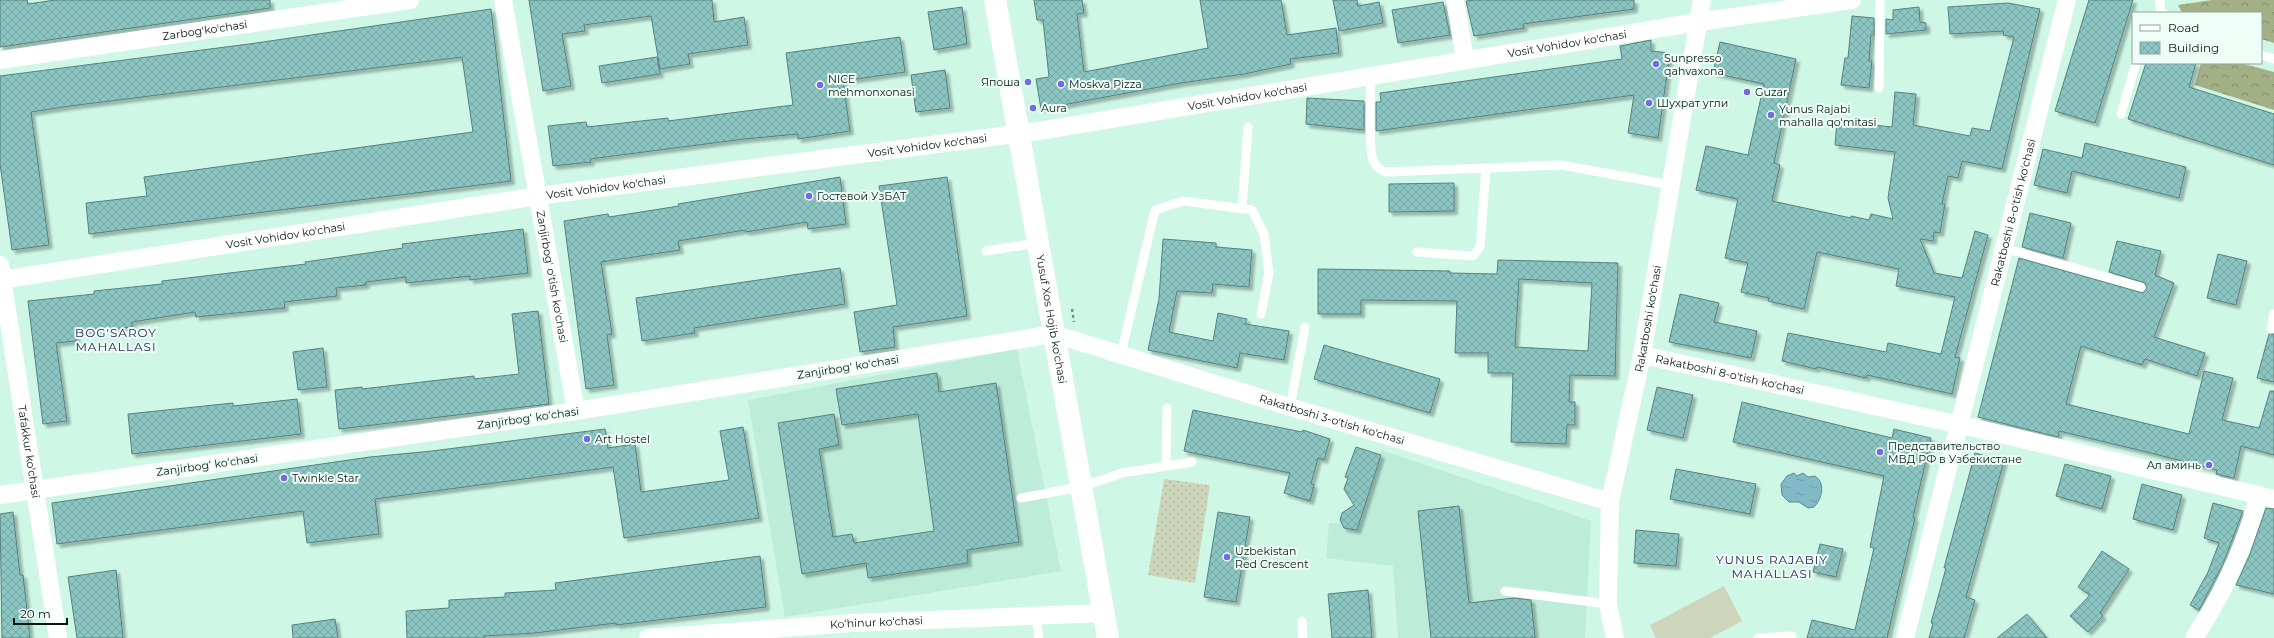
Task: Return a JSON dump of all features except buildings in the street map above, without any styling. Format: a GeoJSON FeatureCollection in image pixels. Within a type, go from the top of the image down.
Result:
{"type":"FeatureCollection","features":[{"type":"Feature","properties":{"kind":"main road","name":"Yusuf Xos Hojib ko'chasi"},"geometry":{"type":"LineString","coordinates":[[995,0],[1108,638]]}},
{"type":"Feature","properties":{"kind":"street","name":"Zarbog'ko'chasi"},"geometry":{"type":"LineString","coordinates":[[0,60],[410,0]]}},
{"type":"Feature","properties":{"kind":"street","name":"Zanjirbog' o'tish ko'chasi"},"geometry":{"type":"LineString","coordinates":[[503,0],[576,411]]}},
{"type":"Feature","properties":{"kind":"street"},"geometry":{"type":"LineString","coordinates":[[1455,0],[1465,59]]}},
{"type":"Feature","properties":{"kind":"street","name":"Rakatboshi ko'chasi"},"geometry":{"type":"LineString","coordinates":[[1615,638],[1608,604],[1610,502],[1642,355],[1702,0]]}},
{"type":"Feature","properties":{"kind":"street","name":"Vosit Vohidov ko'chasi"},"geometry":{"type":"LineString","coordinates":[[1,275],[538,196],[1019,134],[1465,59],[1698,22],[1852,0]]}},
{"type":"Feature","properties":{"kind":"street","name":"Rakatboshi 8-o'tish ko'chasi"},"geometry":{"type":"LineString","coordinates":[[1905,638],[2067,0]]}},
{"type":"Feature","properties":{"kind":"street","name":"Tafakkur ko'chasi"},"geometry":{"type":"LineString","coordinates":[[1,275],[37,490],[58,638]]}},
{"type":"Feature","properties":{"kind":"street","name":"Zanjirbogʻ koʻchasi"},"geometry":{"type":"LineString","coordinates":[[0,495],[576,411],[1054,334]]}},
{"type":"Feature","properties":{"kind":"street","name":"Rakatboshi 3-o'tish ko'chasi"},"geometry":{"type":"LineString","coordinates":[[1054,334],[1290,407],[1610,502]]}},
{"type":"Feature","properties":{"kind":"street","name":"Rakatboshi 8-o'tish ko'chasi"},"geometry":{"type":"LineString","coordinates":[[1642,355],[2267,497]]}},
{"type":"Feature","properties":{"kind":"street"},"geometry":{"type":"LineString","coordinates":[[2194,638],[2226,582],[2267,497]]}},
{"type":"Feature","properties":{"kind":"street","name":"Ko‘hinur ko‘chasi"},"geometry":{"type":"LineString","coordinates":[[648,638],[854,631],[1036,616],[1104,613]]}},
{"type":"Feature","properties":{"kind":"lane"},"geometry":{"type":"LineString","coordinates":[[1879,88],[1880,0]]}},
{"type":"Feature","properties":{"kind":"lane"},"geometry":{"type":"LineString","coordinates":[[2262,55],[2274,59]]}},
{"type":"Feature","properties":{"kind":"lane"},"geometry":{"type":"LineString","coordinates":[[2121,114],[2136,64]]}},
{"type":"Feature","properties":{"kind":"lane"},"geometry":{"type":"LineString","coordinates":[[1371,75],[1371,147],[1374,161],[1380,170],[1386,172],[1561,165],[1671,185]]}},
{"type":"Feature","properties":{"kind":"lane"},"geometry":{"type":"LineString","coordinates":[[1242,209],[1248,126]]}},
{"type":"Feature","properties":{"kind":"lane"},"geometry":{"type":"LineString","coordinates":[[1417,252],[1473,256],[1477,253],[1480,247],[1486,169]]}},
{"type":"Feature","properties":{"kind":"lane"},"geometry":{"type":"LineString","coordinates":[[1122,354],[1155,210],[1183,201],[1252,210],[1264,234],[1269,273],[1261,314]]}},
{"type":"Feature","properties":{"kind":"lane"},"geometry":{"type":"LineString","coordinates":[[986,251],[1038,243]]}},
{"type":"Feature","properties":{"kind":"lane"},"geometry":{"type":"LineString","coordinates":[[2004,248],[2141,286]]}},
{"type":"Feature","properties":{"kind":"lane"},"geometry":{"type":"LineString","coordinates":[[2270,329],[2274,314]]}},
{"type":"Feature","properties":{"kind":"lane"},"geometry":{"type":"LineString","coordinates":[[1290,407],[1305,327]]}},
{"type":"Feature","properties":{"kind":"lane"},"geometry":{"type":"LineString","coordinates":[[1166,465],[1167,408]]}},
{"type":"Feature","properties":{"kind":"lane"},"geometry":{"type":"LineString","coordinates":[[1021,498],[1081,487],[1122,473],[1192,462]]}},
{"type":"Feature","properties":{"kind":"lane"},"geometry":{"type":"LineString","coordinates":[[1505,590],[1608,604]]}},
{"type":"Feature","properties":{"kind":"lane"},"geometry":{"type":"LineString","coordinates":[[1036,616],[1039,638]]}},
{"type":"Feature","properties":{"kind":"lane"},"geometry":{"type":"LineString","coordinates":[[1302,621],[1303,638]]}},
{"type":"Feature","properties":{"kind":"lane"},"geometry":{"type":"LineString","coordinates":[[1758,638],[1792,636]]}},
{"type":"Feature","properties":{"kind":"shaded area"},"geometry":{"type":"Polygon","coordinates":[[[1017,349],[1061,571],[785,617],[748,400],[1017,349]]]}},
{"type":"Feature","properties":{"kind":"shaded area"},"geometry":{"type":"Polygon","coordinates":[[[1381,450],[1591,521],[1585,638],[1398,638],[1393,566],[1326,558],[1329,523],[1360,524],[1381,450]]]}},
{"type":"Feature","properties":{"kind":"shaded area"},"geometry":{"type":"Polygon","coordinates":[[[1164,479],[1210,485],[1195,583],[1148,575],[1164,479]]]}},
{"type":"Feature","properties":{"kind":"shaded area"},"geometry":{"type":"Polygon","coordinates":[[[1724,586],[1742,621],[1710,638],[1656,638],[1650,625],[1724,586]]]}},
{"type":"Feature","properties":{"kind":"green space"},"geometry":{"type":"Polygon","coordinates":[[[2212,0],[2274,0],[2274,43],[2262,39],[2262,12],[2182,12],[2178,5],[2212,0]]]}},
{"type":"Feature","properties":{"kind":"green space"},"geometry":{"type":"Polygon","coordinates":[[[2201,64],[2244,64],[2274,72],[2274,110],[2195,85],[2201,64]]]}},
{"type":"Feature","properties":{"kind":"water"},"geometry":{"type":"Polygon","coordinates":[[[1794,473],[1797,476],[1803,473],[1808,477],[1815,476],[1821,483],[1821,496],[1814,507],[1808,508],[1799,502],[1789,502],[1782,495],[1781,484],[1787,476],[1794,473]]]}},
{"type":"Feature","properties":{"kind":"place","name":"Sunpresso qahvaxona"},"geometry":{"type":"Point","coordinates":[1656,64]}},
{"type":"Feature","properties":{"kind":"place","name":"Япоша"},"geometry":{"type":"Point","coordinates":[1028,82]}},
{"type":"Feature","properties":{"kind":"place","name":"Moskva Pizza"},"geometry":{"type":"Point","coordinates":[1061,84]}},
{"type":"Feature","properties":{"kind":"place","name":"NICE mehmonxonasi"},"geometry":{"type":"Point","coordinates":[820,85]}},
{"type":"Feature","properties":{"kind":"place","name":"Guzar"},"geometry":{"type":"Point","coordinates":[1747,92]}},
{"type":"Feature","properties":{"kind":"place","name":"Шухрат угли"},"geometry":{"type":"Point","coordinates":[1649,103]}},
{"type":"Feature","properties":{"kind":"place","name":"Aura"},"geometry":{"type":"Point","coordinates":[1033,108]}},
{"type":"Feature","properties":{"kind":"place","name":"Yunus Rajabi mahalla qo'mitasi"},"geometry":{"type":"Point","coordinates":[1771,115]}},
{"type":"Feature","properties":{"kind":"place","name":"Гостевой УзБАТ"},"geometry":{"type":"Point","coordinates":[809,196]}},
{"type":"Feature","properties":{"kind":"place","name":"Art Hostel"},"geometry":{"type":"Point","coordinates":[587,439]}},
{"type":"Feature","properties":{"kind":"place","name":"Представительство МВД РФ в Узбекистане"},"geometry":{"type":"Point","coordinates":[1880,452]}},
{"type":"Feature","properties":{"kind":"place","name":"Ал аминь"},"geometry":{"type":"Point","coordinates":[2209,465]}},
{"type":"Feature","properties":{"kind":"place","name":"Twinkle Star"},"geometry":{"type":"Point","coordinates":[284,478]}},
{"type":"Feature","properties":{"kind":"place","name":"Uzbekistan Red Crescent"},"geometry":{"type":"Point","coordinates":[1227,557]}},
{"type":"Feature","properties":{"kind":"district","name":"BOG'SAROY MAHALLASI"},"geometry":{"type":"Point","coordinates":[116,340]}},
{"type":"Feature","properties":{"kind":"district","name":"YUNUS RAJABIY MAHALLASI"},"geometry":{"type":"Point","coordinates":[1772,567]}}]}
